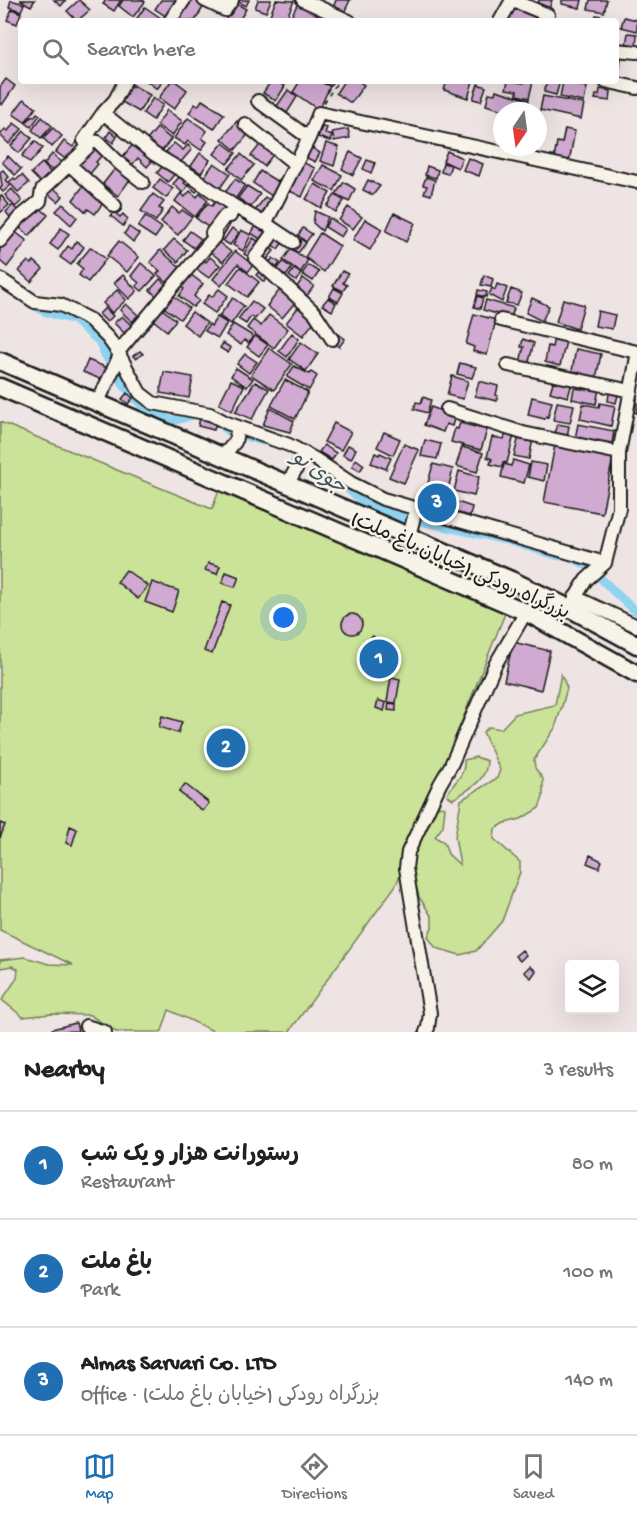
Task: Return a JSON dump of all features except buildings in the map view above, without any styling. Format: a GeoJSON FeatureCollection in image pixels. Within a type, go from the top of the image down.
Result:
{"type":"FeatureCollection","features":[{"type":"Feature","properties":{"kind":"highway","name":"بزرگراه رودکی (خیابان باغ ملت)"},"geometry":{"type":"LineString","coordinates":[[0,361],[288,483],[413,522],[511,580],[572,602],[637,645]]}},
{"type":"Feature","properties":{"kind":"highway","name":"بزرگراه رودکی (خیابان باغ ملت)"},"geometry":{"type":"LineString","coordinates":[[0,387],[526,612],[637,674]]}},
{"type":"Feature","properties":{"kind":"street"},"geometry":{"type":"LineString","coordinates":[[172,18],[184,0]]}},
{"type":"Feature","properties":{"kind":"street"},"geometry":{"type":"LineString","coordinates":[[204,0],[225,10],[232,0]]}},
{"type":"Feature","properties":{"kind":"street"},"geometry":{"type":"LineString","coordinates":[[303,0],[342,18]]}},
{"type":"Feature","properties":{"kind":"street"},"geometry":{"type":"LineString","coordinates":[[502,18],[512,0],[548,15]]}},
{"type":"Feature","properties":{"kind":"street"},"geometry":{"type":"LineString","coordinates":[[619,50],[637,52]]}},
{"type":"Feature","properties":{"kind":"street"},"geometry":{"type":"LineString","coordinates":[[84,140],[115,100],[123,84]]}},
{"type":"Feature","properties":{"kind":"street"},"geometry":{"type":"LineString","coordinates":[[619,84],[637,88]]}},
{"type":"Feature","properties":{"kind":"street"},"geometry":{"type":"LineString","coordinates":[[258,101],[309,138]]}},
{"type":"Feature","properties":{"kind":"street"},"geometry":{"type":"LineString","coordinates":[[103,113],[154,154],[293,242]]}},
{"type":"Feature","properties":{"kind":"street"},"geometry":{"type":"LineString","coordinates":[[332,339],[315,313],[255,258],[319,113],[637,182]]}},
{"type":"Feature","properties":{"kind":"street"},"geometry":{"type":"LineString","coordinates":[[245,124],[295,164]]}},
{"type":"Feature","properties":{"kind":"street"},"geometry":{"type":"LineString","coordinates":[[0,241],[19,218],[40,201],[42,190],[88,147],[84,140]]}},
{"type":"Feature","properties":{"kind":"street"},"geometry":{"type":"LineString","coordinates":[[84,140],[98,142],[120,164],[143,182]]}},
{"type":"Feature","properties":{"kind":"street"},"geometry":{"type":"LineString","coordinates":[[70,165],[115,206]]}},
{"type":"Feature","properties":{"kind":"street"},"geometry":{"type":"LineString","coordinates":[[97,404],[118,357],[216,236],[212,233],[225,216],[230,216],[234,206]]}},
{"type":"Feature","properties":{"kind":"street"},"geometry":{"type":"LineString","coordinates":[[0,279],[35,302],[61,304],[90,320],[108,338],[140,393],[153,403],[210,414],[237,434],[289,445],[302,457],[382,499],[413,522],[601,567]]}},
{"type":"Feature","properties":{"kind":"street"},"geometry":{"type":"LineString","coordinates":[[501,320],[637,352]]}},
{"type":"Feature","properties":{"kind":"street"},"geometry":{"type":"LineString","coordinates":[[637,357],[619,453],[619,508],[601,567],[586,580],[572,602],[637,626]]}},
{"type":"Feature","properties":{"kind":"street"},"geometry":{"type":"LineString","coordinates":[[508,365],[631,391]]}},
{"type":"Feature","properties":{"kind":"street"},"geometry":{"type":"LineString","coordinates":[[447,409],[523,433],[619,453]]}},
{"type":"Feature","properties":{"kind":"street"},"geometry":{"type":"LineString","coordinates":[[223,456],[237,434]]}},
{"type":"Feature","properties":{"kind":"street"},"geometry":{"type":"LineString","coordinates":[[288,483],[302,457]]}},
{"type":"Feature","properties":{"kind":"street"},"geometry":{"type":"LineString","coordinates":[[426,1032],[430,1013],[406,868],[408,852],[451,765],[495,666],[526,612]]}},
{"type":"Feature","properties":{"kind":"street"},"geometry":{"type":"LineString","coordinates":[[86,1026],[105,1032]]}},
{"type":"Feature","properties":{"kind":"path"},"geometry":{"type":"LineString","coordinates":[[319,113],[336,84]]}},
{"type":"Feature","properties":{"kind":"green space"},"geometry":{"type":"Polygon","coordinates":[[[0,422],[212,509],[221,485],[506,611],[396,885],[289,1032],[215,1032],[169,1010],[160,1032],[116,1032],[90,1015],[51,1014],[23,1017],[2,1000],[17,978],[18,969],[12,966],[0,968],[0,960],[25,957],[49,964],[73,965],[0,930],[0,422]]]}},
{"type":"Feature","properties":{"kind":"green space"},"geometry":{"type":"Polygon","coordinates":[[[561,674],[567,688],[562,706],[555,728],[534,760],[535,768],[543,779],[543,797],[539,808],[521,819],[505,823],[495,829],[494,839],[520,862],[520,872],[502,921],[476,951],[460,955],[436,948],[428,937],[432,927],[432,917],[419,897],[410,861],[433,812],[439,806],[445,807],[443,826],[435,837],[444,842],[448,854],[460,865],[455,837],[461,800],[497,778],[500,770],[483,732],[489,727],[501,729],[515,714],[555,705],[561,674]]]}},
{"type":"Feature","properties":{"kind":"green space"},"geometry":{"type":"Polygon","coordinates":[[[476,757],[487,761],[484,774],[476,784],[453,799],[447,795],[463,771],[464,760],[476,757]]]}},
{"type":"Feature","properties":{"kind":"waterway","name":"جوی نو"},"geometry":{"type":"LineString","coordinates":[[30,303],[46,312],[74,320],[99,341],[127,389],[146,410],[173,421],[199,415]]}},
{"type":"Feature","properties":{"kind":"waterway","name":"جوی نو"},"geometry":{"type":"LineString","coordinates":[[218,422],[228,431],[262,441]]}},
{"type":"Feature","properties":{"kind":"waterway","name":"جوی نو"},"geometry":{"type":"LineString","coordinates":[[335,478],[367,505],[393,515],[507,540],[559,556]]}},
{"type":"Feature","properties":{"kind":"waterway","name":"جوی نو"},"geometry":{"type":"LineString","coordinates":[[576,560],[590,568],[637,611]]}},
{"type":"Feature","properties":{"kind":"place","name":"Almas Sarvari Co. LTD"},"geometry":{"type":"Point","coordinates":[437,503]}},
{"type":"Feature","properties":{"kind":"place","name":"رستورانت هزار و یک شب"},"geometry":{"type":"Point","coordinates":[379,659]}},
{"type":"Feature","properties":{"kind":"place","name":"باغ ملت"},"geometry":{"type":"Point","coordinates":[226,748]}}]}
